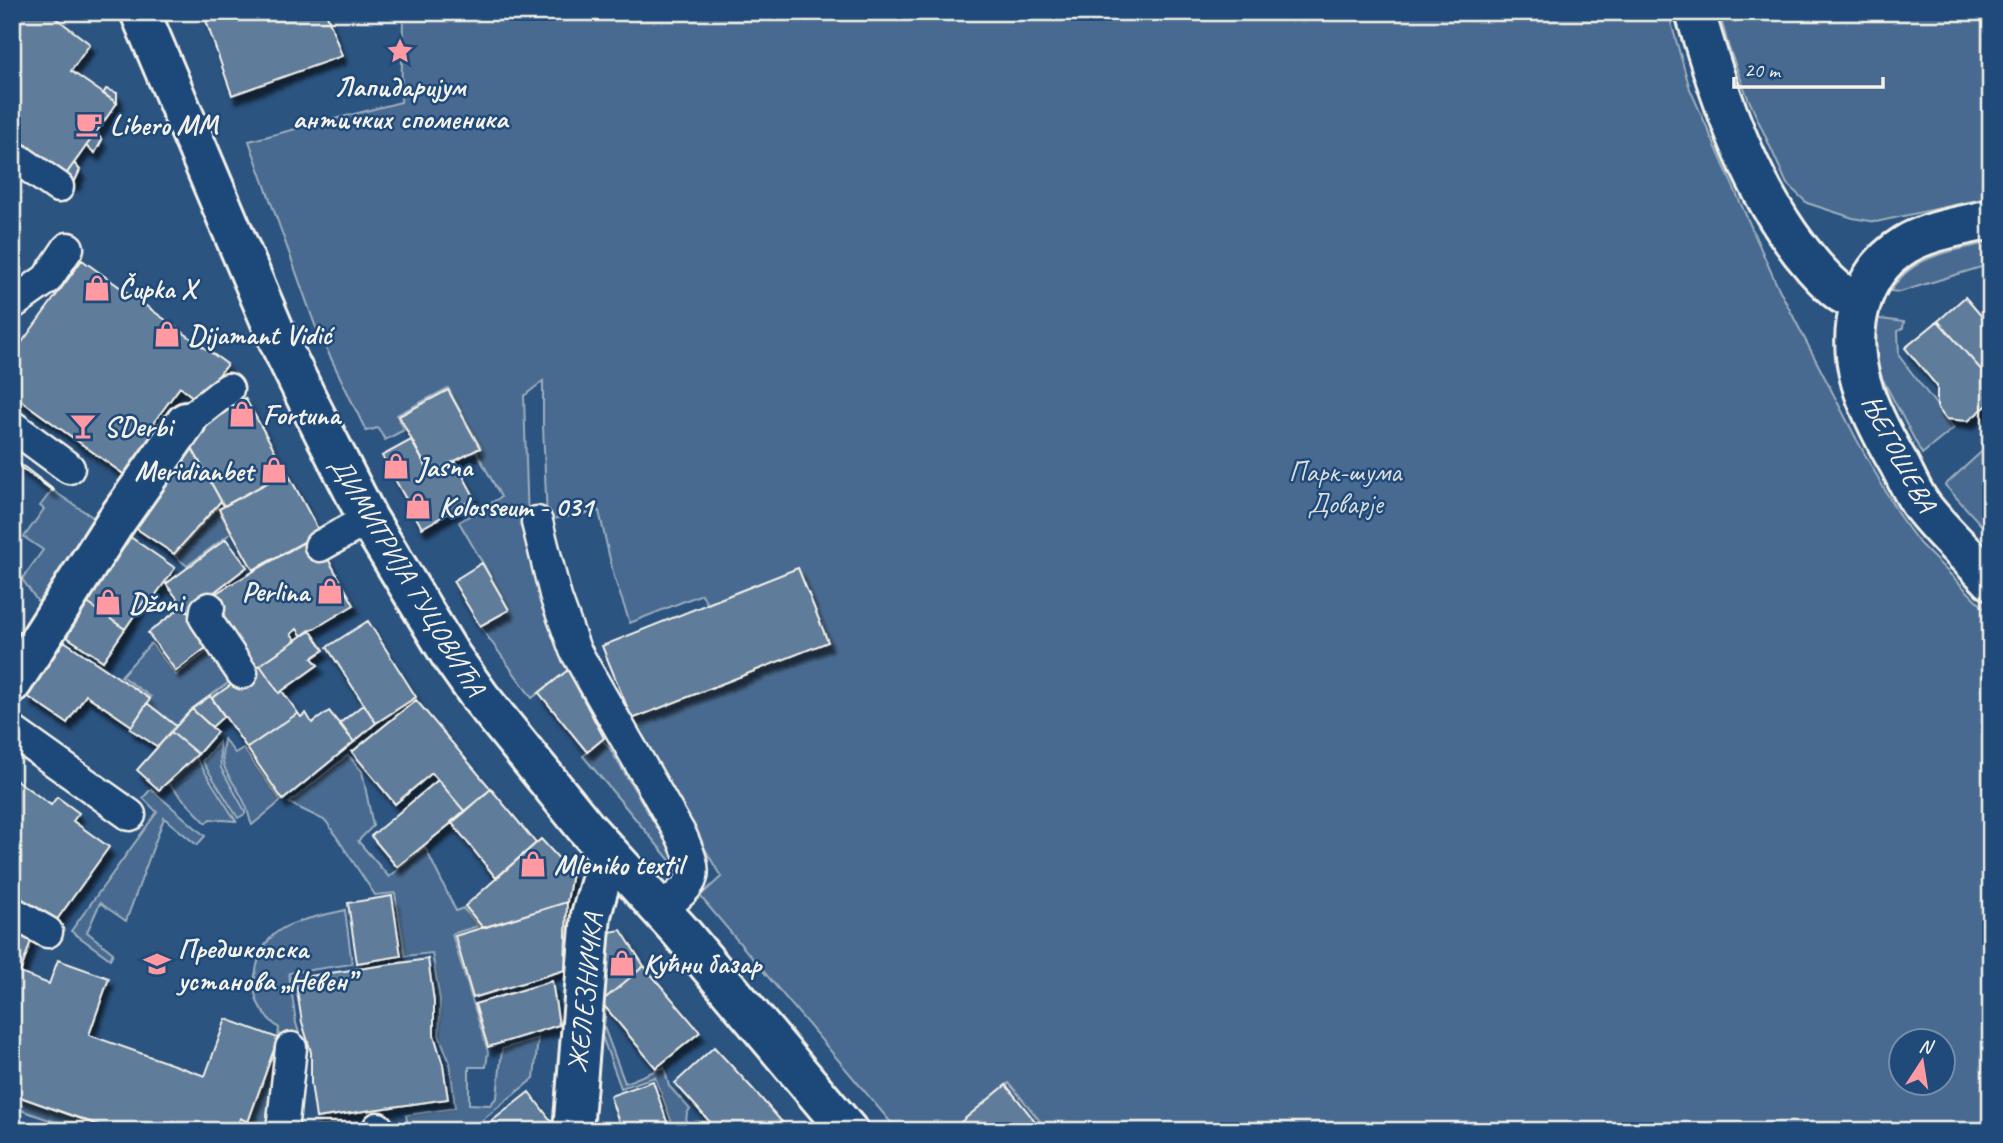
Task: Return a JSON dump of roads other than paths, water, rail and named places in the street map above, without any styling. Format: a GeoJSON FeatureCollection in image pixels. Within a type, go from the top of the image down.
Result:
{"type":"FeatureCollection","features":[{"type":"Feature","properties":{"kind":"street","name":"ДИМИТРИЈА ТУЦОВИЋА"},"geometry":{"type":"LineString","coordinates":[[140,12],[281,346],[368,519],[461,672],[563,800],[661,910],[848,1131]]}},
{"type":"Feature","properties":{"kind":"street"},"geometry":{"type":"LineString","coordinates":[[1695,12],[1714,79],[1775,214],[1801,252],[1826,281],[1841,293],[1860,302]]}},
{"type":"Feature","properties":{"kind":"street","name":"ЊЕГОШЕВА"},"geometry":{"type":"LineString","coordinates":[[1991,219],[1934,233],[1906,244],[1888,257],[1871,277],[1860,302],[1855,341],[1861,382],[1882,435],[1923,508],[1991,580]]}},
{"type":"Feature","properties":{"kind":"street"},"geometry":{"type":"LineString","coordinates":[[12,683],[114,524],[186,422]]}},
{"type":"Feature","properties":{"kind":"street","name":"ЖЕЛЕЗНИЧКА"},"geometry":{"type":"LineString","coordinates":[[573,1131],[591,915],[601,880],[615,861]]}},
{"type":"Feature","properties":{"kind":"lane"},"geometry":{"type":"LineString","coordinates":[[12,155],[58,187]]}},
{"type":"Feature","properties":{"kind":"lane"},"geometry":{"type":"LineString","coordinates":[[12,304],[47,279],[68,248]]}},
{"type":"Feature","properties":{"kind":"lane"},"geometry":{"type":"LineString","coordinates":[[186,422],[228,389]]}},
{"type":"Feature","properties":{"kind":"lane"},"geometry":{"type":"LineString","coordinates":[[12,426],[69,468]]}},
{"type":"Feature","properties":{"kind":"lane"},"geometry":{"type":"LineString","coordinates":[[320,546],[368,519]]}},
{"type":"Feature","properties":{"kind":"lane"},"geometry":{"type":"LineString","coordinates":[[537,522],[556,598],[575,650],[691,858],[693,872],[690,884],[661,910]]}},
{"type":"Feature","properties":{"kind":"lane"},"geometry":{"type":"LineString","coordinates":[[209,608],[204,613],[205,618],[242,673]]}},
{"type":"Feature","properties":{"kind":"lane"},"geometry":{"type":"LineString","coordinates":[[12,731],[130,815]]}},
{"type":"Feature","properties":{"kind":"lane"},"geometry":{"type":"LineString","coordinates":[[12,912],[47,932]]}},
{"type":"Feature","properties":{"kind":"lane"},"geometry":{"type":"LineString","coordinates":[[282,1131],[291,1048]]}},
{"type":"Feature","properties":{"kind":"place","name":"Лапидаријум античких споменика"},"geometry":{"type":"Point","coordinates":[400,51]}},
{"type":"Feature","properties":{"kind":"place","name":"Libero MM"},"geometry":{"type":"Point","coordinates":[89,124]}},
{"type":"Feature","properties":{"kind":"place","name":"Čupka X"},"geometry":{"type":"Point","coordinates":[97,288]}},
{"type":"Feature","properties":{"kind":"place","name":"Dijamant Vidić"},"geometry":{"type":"Point","coordinates":[167,334]}},
{"type":"Feature","properties":{"kind":"place","name":"Fortuna"},"geometry":{"type":"Point","coordinates":[242,414]}},
{"type":"Feature","properties":{"kind":"place","name":"SDerbi"},"geometry":{"type":"Point","coordinates":[83,426]}},
{"type":"Feature","properties":{"kind":"place","name":"Jasna"},"geometry":{"type":"Point","coordinates":[396,466]}},
{"type":"Feature","properties":{"kind":"place","name":"Meridianbet"},"geometry":{"type":"Point","coordinates":[274,470]}},
{"type":"Feature","properties":{"kind":"place","name":"Kolosseum - 031"},"geometry":{"type":"Point","coordinates":[418,506]}},
{"type":"Feature","properties":{"kind":"place","name":"Perlina"},"geometry":{"type":"Point","coordinates":[330,591]}},
{"type":"Feature","properties":{"kind":"place","name":"Džoni"},"geometry":{"type":"Point","coordinates":[108,602]}},
{"type":"Feature","properties":{"kind":"place","name":"Mleniko textil"},"geometry":{"type":"Point","coordinates":[533,864]}},
{"type":"Feature","properties":{"kind":"place","name":"Кућни базар"},"geometry":{"type":"Point","coordinates":[622,963]}},
{"type":"Feature","properties":{"kind":"place","name":"Предшколска установа „Невен”"},"geometry":{"type":"Point","coordinates":[157,964]}},
{"type":"Feature","properties":{"kind":"park label","name":"Парк-шума Доварје"},"geometry":{"type":"Point","coordinates":[1345,487]}}]}
